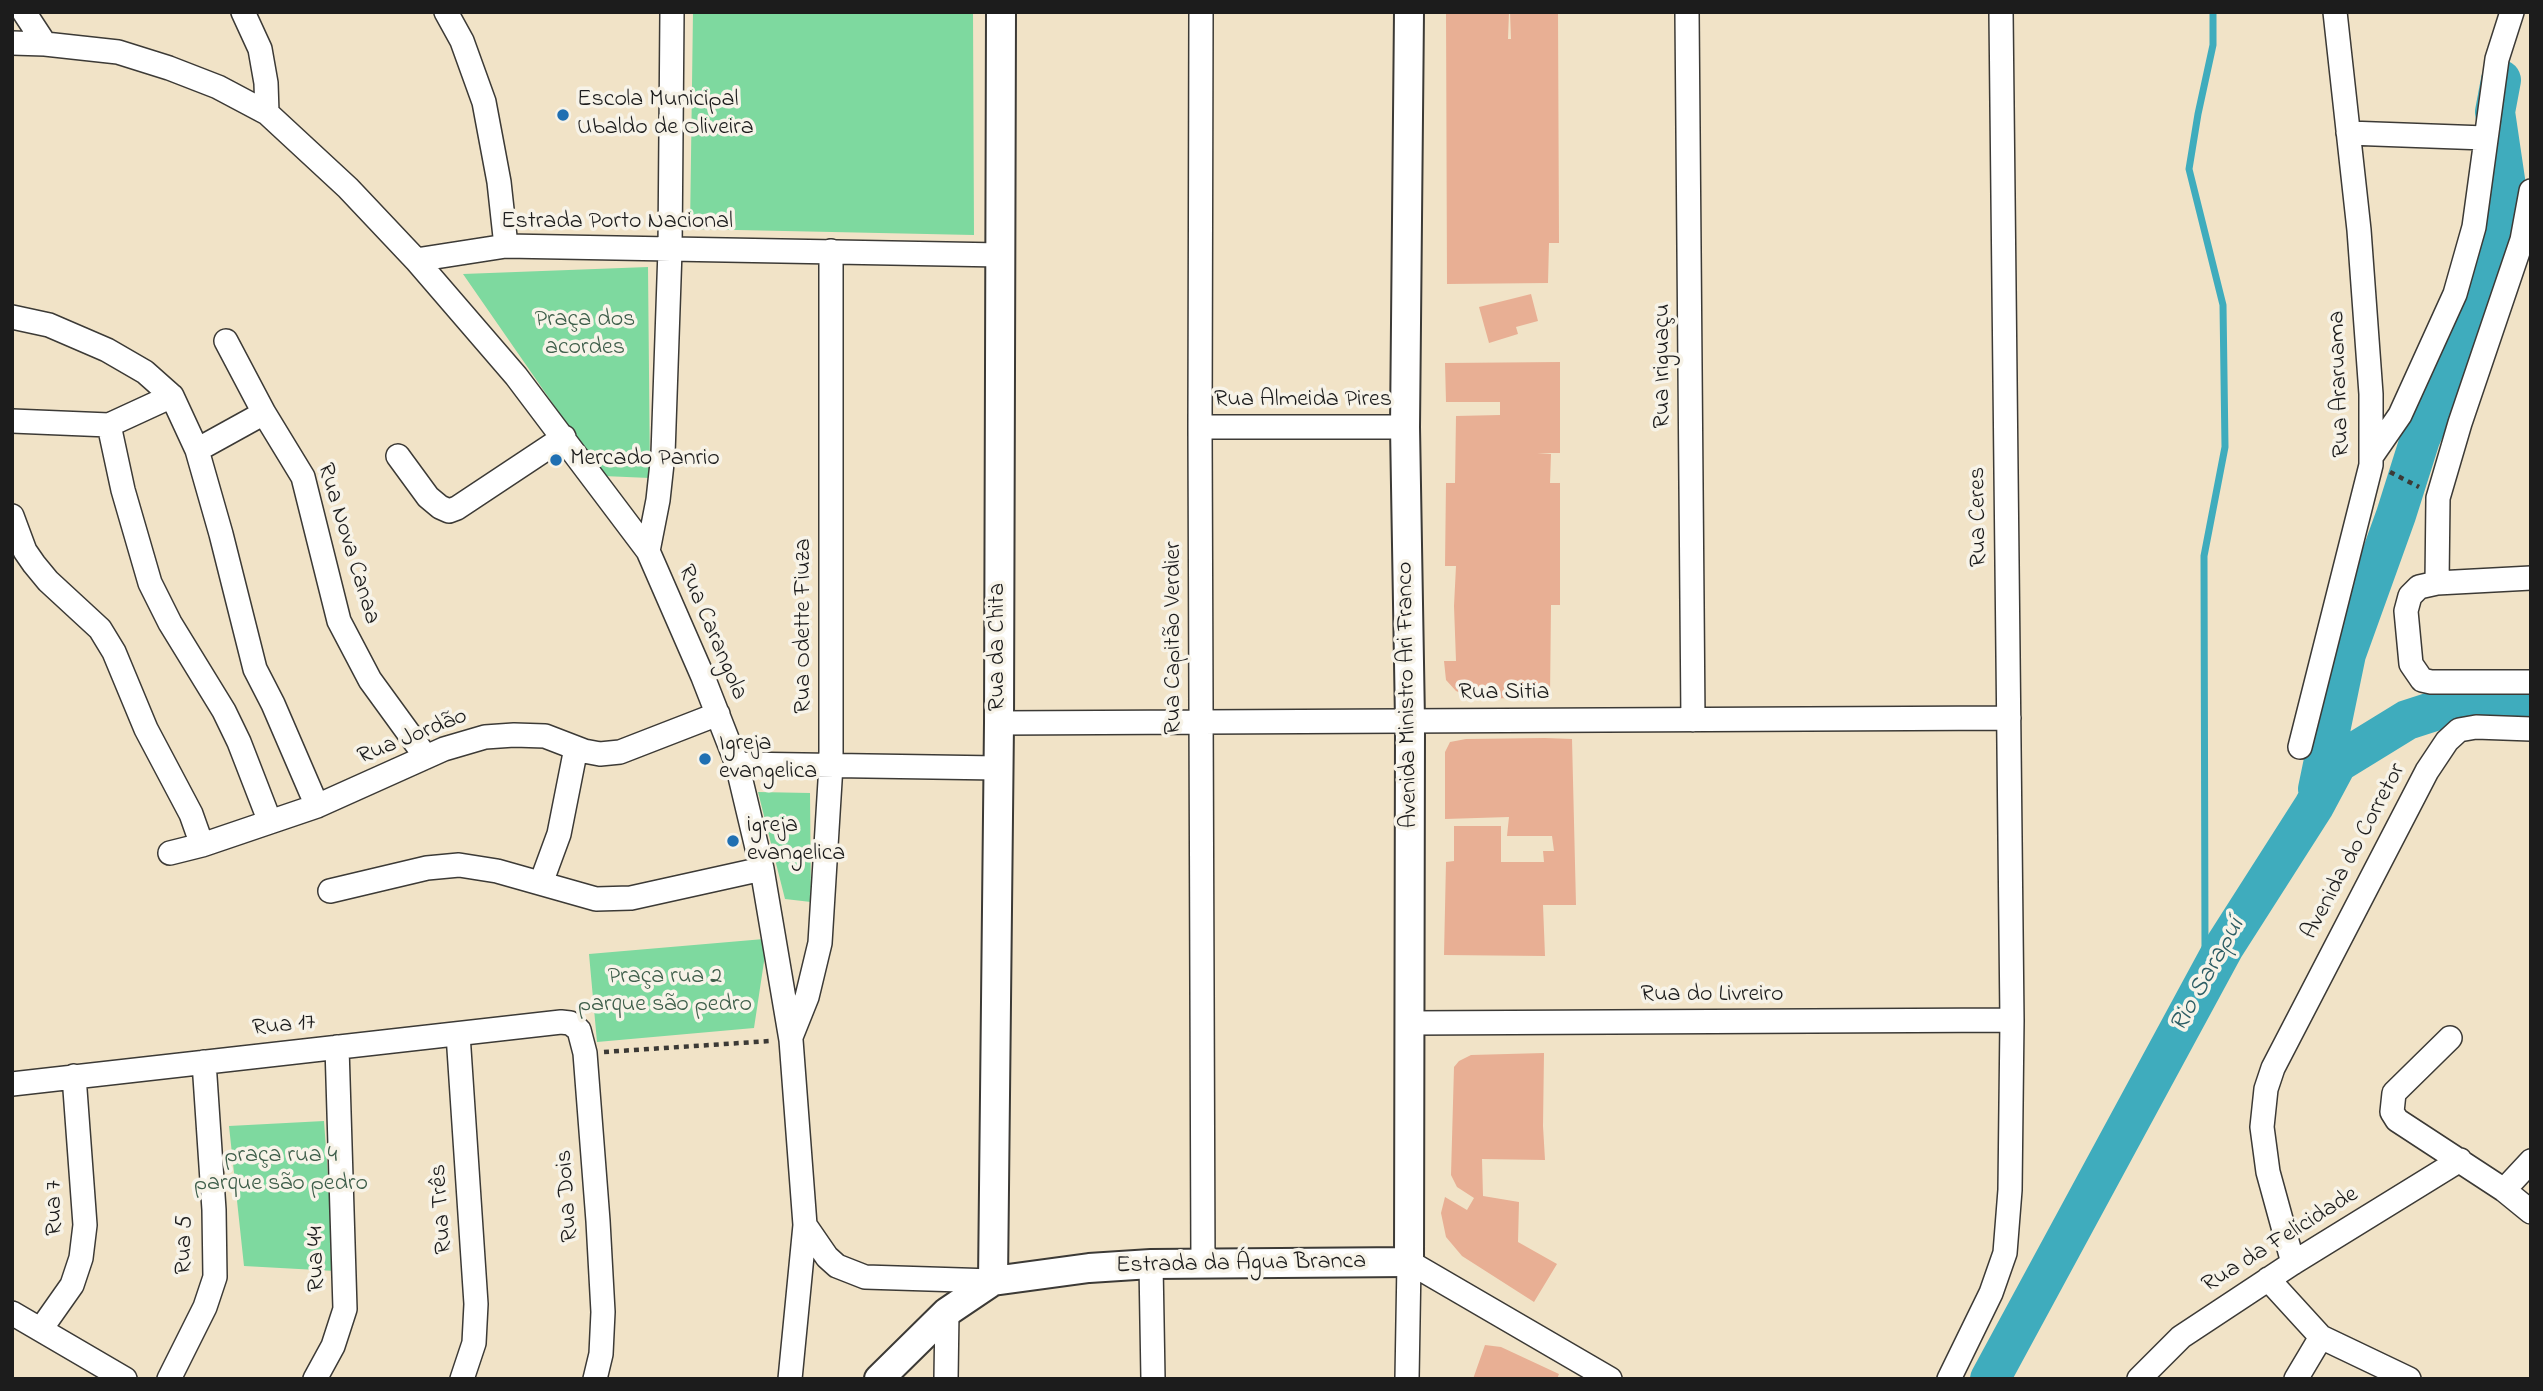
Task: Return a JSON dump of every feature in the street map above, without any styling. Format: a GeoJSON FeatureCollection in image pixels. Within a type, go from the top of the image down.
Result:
{"type":"FeatureCollection","features":[{"type":"Feature","properties":{"kind":"main road","name":"Rua da Chita"},"geometry":{"type":"LineString","coordinates":[[993,1282],[999,723],[1001,12]]}},
{"type":"Feature","properties":{"kind":"main road","name":"Avenida Ministro Ari Franco"},"geometry":{"type":"LineString","coordinates":[[1409,12],[1405,427],[1410,721],[1409,1262]]}},
{"type":"Feature","properties":{"kind":"main road","name":"Estrada da Água Branca"},"geometry":{"type":"LineString","coordinates":[[879,1379],[947,1312],[993,1282],[1077,1270],[1151,1264],[1409,1262]]}},
{"type":"Feature","properties":{"kind":"street"},"geometry":{"type":"LineString","coordinates":[[24,12],[45,44]]}},
{"type":"Feature","properties":{"kind":"street"},"geometry":{"type":"LineString","coordinates":[[243,12],[260,49],[266,83],[267,113]]}},
{"type":"Feature","properties":{"kind":"street"},"geometry":{"type":"LineString","coordinates":[[446,12],[462,41],[484,102],[499,182],[506,246]]}},
{"type":"Feature","properties":{"kind":"street"},"geometry":{"type":"LineString","coordinates":[[648,551],[663,454],[670,250],[672,12]]}},
{"type":"Feature","properties":{"kind":"street","name":"Rua Capitão Verdier"},"geometry":{"type":"LineString","coordinates":[[1201,12],[1203,1263]]}},
{"type":"Feature","properties":{"kind":"street","name":"Rua Iriguaçu"},"geometry":{"type":"LineString","coordinates":[[1687,12],[1693,720]]}},
{"type":"Feature","properties":{"kind":"street","name":"Rua Ceres"},"geometry":{"type":"LineString","coordinates":[[1949,1379],[1991,1293],[2005,1253],[2010,1190],[2012,1020],[2001,12]]}},
{"type":"Feature","properties":{"kind":"street","name":"Rua Araruama"},"geometry":{"type":"LineString","coordinates":[[2300,747],[2379,464],[2359,230],[2335,12]]}},
{"type":"Feature","properties":{"kind":"street"},"geometry":{"type":"LineString","coordinates":[[2379,464],[2455,294],[2474,227],[2497,59],[2512,12]]}},
{"type":"Feature","properties":{"kind":"street"},"geometry":{"type":"LineString","coordinates":[[12,43],[118,52],[218,87],[267,113],[348,188],[416,260]]}},
{"type":"Feature","properties":{"kind":"street"},"geometry":{"type":"LineString","coordinates":[[2348,133],[2485,138]]}},
{"type":"Feature","properties":{"kind":"street"},"geometry":{"type":"LineString","coordinates":[[2437,583],[2438,498],[2526,241],[2531,191]]}},
{"type":"Feature","properties":{"kind":"street","name":"Estrada Porto Nacional"},"geometry":{"type":"LineString","coordinates":[[416,260],[506,246],[1001,255]]}},
{"type":"Feature","properties":{"kind":"street","name":"Rua Odette Fiuza"},"geometry":{"type":"LineString","coordinates":[[791,1039],[807,997],[820,943],[831,765],[831,251]]}},
{"type":"Feature","properties":{"kind":"street","name":"Rua Carangola"},"geometry":{"type":"LineString","coordinates":[[416,260],[516,376],[648,551],[737,764],[762,869],[791,1039],[805,1225],[790,1379]]}},
{"type":"Feature","properties":{"kind":"street"},"geometry":{"type":"LineString","coordinates":[[12,317],[49,325],[107,350],[145,372],[172,396],[197,450],[255,669],[317,806]]}},
{"type":"Feature","properties":{"kind":"street","name":"Rua Nova Canaa"},"geometry":{"type":"LineString","coordinates":[[226,341],[264,413],[303,477],[339,621],[370,680],[426,757]]}},
{"type":"Feature","properties":{"kind":"street"},"geometry":{"type":"LineString","coordinates":[[12,421],[109,425],[172,396]]}},
{"type":"Feature","properties":{"kind":"street"},"geometry":{"type":"LineString","coordinates":[[197,450],[264,413]]}},
{"type":"Feature","properties":{"kind":"street"},"geometry":{"type":"LineString","coordinates":[[109,425],[129,513],[150,583],[170,623],[224,711],[270,822]]}},
{"type":"Feature","properties":{"kind":"street","name":"Rua Almeida Pires"},"geometry":{"type":"LineString","coordinates":[[1200,427],[1405,427]]}},
{"type":"Feature","properties":{"kind":"street"},"geometry":{"type":"LineString","coordinates":[[398,456],[428,497],[449,511],[564,437]]}},
{"type":"Feature","properties":{"kind":"street"},"geometry":{"type":"LineString","coordinates":[[12,516],[25,551],[34,564],[48,581],[100,629],[114,652],[146,729],[191,814],[202,845]]}},
{"type":"Feature","properties":{"kind":"street"},"geometry":{"type":"LineString","coordinates":[[2531,578],[2437,583],[2419,587],[2414,591],[2406,611],[2411,664],[2422,680],[2531,682]]}},
{"type":"Feature","properties":{"kind":"street","name":"Rua Jordão"},"geometry":{"type":"LineString","coordinates":[[170,853],[202,845],[317,806],[444,749],[485,737],[514,734],[545,736],[600,754],[620,752],[718,715]]}},
{"type":"Feature","properties":{"kind":"street","name":"Rua Sitia"},"geometry":{"type":"LineString","coordinates":[[999,723],[2009,718]]}},
{"type":"Feature","properties":{"kind":"street","name":"Avenida do Corretor"},"geometry":{"type":"LineString","coordinates":[[2293,1263],[2267,1172],[2262,1128],[2266,1089],[2273,1068],[2427,771],[2447,741],[2459,730],[2476,727],[2531,729]]}},
{"type":"Feature","properties":{"kind":"street"},"geometry":{"type":"LineString","coordinates":[[541,883],[559,834],[576,748]]}},
{"type":"Feature","properties":{"kind":"street"},"geometry":{"type":"LineString","coordinates":[[737,764],[998,768]]}},
{"type":"Feature","properties":{"kind":"street"},"geometry":{"type":"LineString","coordinates":[[330,891],[428,868],[459,866],[497,871],[596,898],[631,898],[762,869]]}},
{"type":"Feature","properties":{"kind":"street","name":"Rua do Livreiro"},"geometry":{"type":"LineString","coordinates":[[1411,1023],[2012,1020]]}},
{"type":"Feature","properties":{"kind":"street","name":"Rua 17"},"geometry":{"type":"LineString","coordinates":[[12,1084],[561,1022]]}},
{"type":"Feature","properties":{"kind":"street","name":"Rua Dois"},"geometry":{"type":"LineString","coordinates":[[561,1022],[570,1023],[579,1030],[585,1054],[603,1312],[601,1354],[595,1379]]}},
{"type":"Feature","properties":{"kind":"street","name":"Rua Três"},"geometry":{"type":"LineString","coordinates":[[458,1034],[476,1304],[474,1343],[462,1379]]}},
{"type":"Feature","properties":{"kind":"street"},"geometry":{"type":"LineString","coordinates":[[2450,1038],[2394,1093],[2392,1112],[2398,1120],[2504,1190],[2531,1212]]}},
{"type":"Feature","properties":{"kind":"street","name":"Rua 44"},"geometry":{"type":"LineString","coordinates":[[315,1379],[333,1346],[345,1309],[337,1047]]}},
{"type":"Feature","properties":{"kind":"street","name":"Rua 5"},"geometry":{"type":"LineString","coordinates":[[169,1379],[205,1307],[215,1277],[215,1234],[204,1062]]}},
{"type":"Feature","properties":{"kind":"street","name":"Rua 7"},"geometry":{"type":"LineString","coordinates":[[41,1329],[72,1285],[81,1258],[85,1225],[74,1076]]}},
{"type":"Feature","properties":{"kind":"street","name":"Rua da Felicidade"},"geometry":{"type":"LineString","coordinates":[[2139,1379],[2181,1337],[2293,1263],[2460,1160]]}},
{"type":"Feature","properties":{"kind":"street"},"geometry":{"type":"LineString","coordinates":[[2504,1190],[2531,1161]]}},
{"type":"Feature","properties":{"kind":"street"},"geometry":{"type":"LineString","coordinates":[[805,1225],[827,1257],[837,1266],[857,1275],[993,1282]]}},
{"type":"Feature","properties":{"kind":"street"},"geometry":{"type":"LineString","coordinates":[[1409,1262],[1610,1379]]}},
{"type":"Feature","properties":{"kind":"street","name":"Avenida Ministro Ari Franco"},"geometry":{"type":"LineString","coordinates":[[1407,1379],[1409,1262]]}},
{"type":"Feature","properties":{"kind":"street"},"geometry":{"type":"LineString","coordinates":[[1151,1264],[1153,1379]]}},
{"type":"Feature","properties":{"kind":"street"},"geometry":{"type":"LineString","coordinates":[[2268,1279],[2321,1337],[2409,1379]]}},
{"type":"Feature","properties":{"kind":"street"},"geometry":{"type":"LineString","coordinates":[[946,1379],[947,1312]]}},
{"type":"Feature","properties":{"kind":"street"},"geometry":{"type":"LineString","coordinates":[[12,1313],[125,1379]]}},
{"type":"Feature","properties":{"kind":"street"},"geometry":{"type":"LineString","coordinates":[[2296,1379],[2321,1337]]}},
{"type":"Feature","properties":{"kind":"path"},"geometry":{"type":"LineString","coordinates":[[2379,464],[2425,490]]}},
{"type":"Feature","properties":{"kind":"path"},"geometry":{"type":"LineString","coordinates":[[585,1054],[791,1039]]}},
{"type":"Feature","properties":{"kind":"green space"},"geometry":{"type":"Polygon","coordinates":[[[693,12],[973,12],[974,235],[690,229],[693,12]]]}},
{"type":"Feature","properties":{"kind":"green space","name":"Praça dos acordes"},"geometry":{"type":"Polygon","coordinates":[[[648,267],[650,478],[603,476],[463,274],[648,267]]]}},
{"type":"Feature","properties":{"kind":"green space"},"geometry":{"type":"Polygon","coordinates":[[[758,792],[810,793],[811,902],[785,899],[758,792]]]}},
{"type":"Feature","properties":{"kind":"green space","name":"Praça rua 2 parque são pedro"},"geometry":{"type":"Polygon","coordinates":[[[764,939],[765,955],[754,1028],[597,1042],[589,954],[764,939]]]}},
{"type":"Feature","properties":{"kind":"green space","name":"praça rua 4 parque são pedro"},"geometry":{"type":"Polygon","coordinates":[[[324,1121],[335,1271],[244,1266],[229,1126],[324,1121]]]}},
{"type":"Feature","properties":{"kind":"building"},"geometry":{"type":"Polygon","coordinates":[[[1446,12],[1509,12],[1508,39],[1511,39],[1510,12],[1558,12],[1559,243],[1549,243],[1548,283],[1447,284],[1446,12]]]}},
{"type":"Feature","properties":{"kind":"building"},"geometry":{"type":"Polygon","coordinates":[[[1531,294],[1538,321],[1516,327],[1518,334],[1489,343],[1479,307],[1531,294]]]}},
{"type":"Feature","properties":{"kind":"building"},"geometry":{"type":"Polygon","coordinates":[[[1560,362],[1560,453],[1537,453],[1551,454],[1550,483],[1560,483],[1560,605],[1551,605],[1550,697],[1475,699],[1456,691],[1446,680],[1444,661],[1456,661],[1456,566],[1445,566],[1446,483],[1455,483],[1456,416],[1500,415],[1500,402],[1446,402],[1445,363],[1560,362]]]}},
{"type":"Feature","properties":{"kind":"building"},"geometry":{"type":"Polygon","coordinates":[[[1466,739],[1572,739],[1576,905],[1543,905],[1545,956],[1444,955],[1446,862],[1454,861],[1454,826],[1501,826],[1501,862],[1544,862],[1543,851],[1554,851],[1552,836],[1507,836],[1509,817],[1445,819],[1445,752],[1450,742],[1466,739]]]}},
{"type":"Feature","properties":{"kind":"building"},"geometry":{"type":"Polygon","coordinates":[[[1544,1053],[1545,1160],[1482,1159],[1483,1196],[1519,1202],[1518,1242],[1557,1264],[1534,1302],[1462,1256],[1446,1237],[1441,1213],[1445,1197],[1467,1210],[1474,1198],[1457,1187],[1451,1175],[1454,1067],[1471,1055],[1544,1053]]]}},
{"type":"Feature","properties":{"kind":"building"},"geometry":{"type":"Polygon","coordinates":[[[1485,1345],[1501,1347],[1559,1374],[1557,1379],[1473,1379],[1485,1345]]]}},
{"type":"Feature","properties":{"kind":"waterway"},"geometry":{"type":"LineString","coordinates":[[2189,1012],[2205,951],[2204,556],[2225,447],[2223,305],[2189,169],[2213,45],[2213,12]]}},
{"type":"Feature","properties":{"kind":"waterway"},"geometry":{"type":"LineString","coordinates":[[2318,789],[2346,654],[2420,439],[2462,342],[2485,254],[2508,200],[2495,112],[2501,80]]}},
{"type":"Feature","properties":{"kind":"waterway","name":"Rio Sarapuí"},"geometry":{"type":"LineString","coordinates":[[1990,1379],[2224,947],[2314,806],[2337,763],[2407,720],[2481,696],[2531,698]]}},
{"type":"Feature","properties":{"kind":"place","name":"Escola Municipal Ubaldo de Oliveira"},"geometry":{"type":"Point","coordinates":[563,115]}},
{"type":"Feature","properties":{"kind":"place","name":"Mercado Panrio"},"geometry":{"type":"Point","coordinates":[556,460]}},
{"type":"Feature","properties":{"kind":"place","name":"Igreja evangelica"},"geometry":{"type":"Point","coordinates":[705,759]}},
{"type":"Feature","properties":{"kind":"place","name":"igreja evangelica"},"geometry":{"type":"Point","coordinates":[733,841]}}]}
